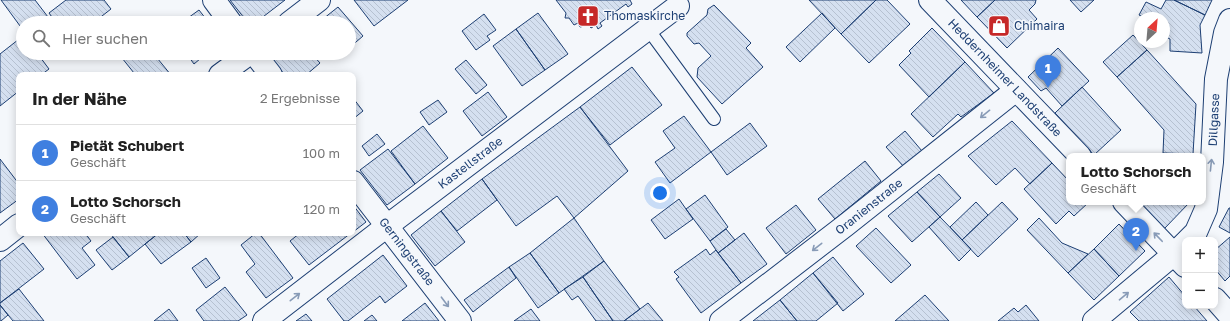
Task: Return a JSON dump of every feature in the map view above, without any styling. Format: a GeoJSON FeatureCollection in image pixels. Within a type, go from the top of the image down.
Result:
{"type":"FeatureCollection","features":[{"type":"Feature","properties":{"kind":"street"},"geometry":{"type":"LineString","coordinates":[[214,0],[226,16]]}},
{"type":"Feature","properties":{"kind":"street"},"geometry":{"type":"LineString","coordinates":[[298,16],[319,0]]}},
{"type":"Feature","properties":{"kind":"street","name":"Heddernheimer Landstraße"},"geometry":{"type":"LineString","coordinates":[[930,0],[1077,153]]}},
{"type":"Feature","properties":{"kind":"street","name":"Kastellstraße"},"geometry":{"type":"LineString","coordinates":[[264,321],[678,6]]}},
{"type":"Feature","properties":{"kind":"street","name":"Dillgasse"},"geometry":{"type":"LineString","coordinates":[[1193,237],[1206,208],[1212,162],[1216,78],[1225,33],[1230,20]]}},
{"type":"Feature","properties":{"kind":"street"},"geometry":{"type":"LineString","coordinates":[[224,72],[240,60]]}},
{"type":"Feature","properties":{"kind":"street"},"geometry":{"type":"LineString","coordinates":[[259,60],[269,72]]}},
{"type":"Feature","properties":{"kind":"street","name":"Oranienstraße"},"geometry":{"type":"LineString","coordinates":[[721,321],[846,225],[1016,90]]}},
{"type":"Feature","properties":{"kind":"street","name":"Gerningstraße"},"geometry":{"type":"LineString","coordinates":[[356,186],[460,321]]}},
{"type":"Feature","properties":{"kind":"street"},"geometry":{"type":"LineString","coordinates":[[1128,205],[1182,250]]}},
{"type":"Feature","properties":{"kind":"street"},"geometry":{"type":"LineString","coordinates":[[0,240],[16,227]]}},
{"type":"Feature","properties":{"kind":"street","name":"Dillgasse"},"geometry":{"type":"LineString","coordinates":[[1094,321],[1182,252]]}},
{"type":"Feature","properties":{"kind":"street"},"geometry":{"type":"LineString","coordinates":[[1218,302],[1230,316]]}},
{"type":"Feature","properties":{"kind":"lane"},"geometry":{"type":"LineString","coordinates":[[648,29],[714,119]]}},
{"type":"Feature","properties":{"kind":"building"},"geometry":{"type":"Polygon","coordinates":[[[1,0],[35,0],[47,16],[16,16],[16,20],[1,0]]]}},
{"type":"Feature","properties":{"kind":"building"},"geometry":{"type":"Polygon","coordinates":[[[66,0],[104,0],[111,9],[102,16],[51,16],[49,13],[66,0]]]}},
{"type":"Feature","properties":{"kind":"building"},"geometry":{"type":"Polygon","coordinates":[[[230,0],[285,0],[264,16],[243,16],[230,0]]]}},
{"type":"Feature","properties":{"kind":"building"},"geometry":{"type":"Polygon","coordinates":[[[354,0],[408,0],[374,26],[354,0]]]}},
{"type":"Feature","properties":{"kind":"building","name":"Thomaskirche"},"geometry":{"type":"Polygon","coordinates":[[[556,0],[630,0],[632,4],[628,7],[626,4],[600,23],[602,26],[598,29],[596,25],[591,28],[589,25],[580,27],[578,23],[574,25],[569,18],[565,18],[566,13],[556,0]]]}},
{"type":"Feature","properties":{"kind":"building"},"geometry":{"type":"Polygon","coordinates":[[[809,0],[876,0],[841,34],[809,0]]]}},
{"type":"Feature","properties":{"kind":"building"},"geometry":{"type":"Polygon","coordinates":[[[876,0],[887,0],[910,24],[869,63],[841,34],[876,0]]]}},
{"type":"Feature","properties":{"kind":"building"},"geometry":{"type":"Polygon","coordinates":[[[961,0],[995,0],[977,17],[961,0]]]}},
{"type":"Feature","properties":{"kind":"building"},"geometry":{"type":"Polygon","coordinates":[[[995,0],[1036,0],[1035,4],[1029,10],[1037,19],[1007,48],[977,17],[995,0]]]}},
{"type":"Feature","properties":{"kind":"building"},"geometry":{"type":"Polygon","coordinates":[[[1070,0],[1094,0],[1081,12],[1070,0]]]}},
{"type":"Feature","properties":{"kind":"building"},"geometry":{"type":"Polygon","coordinates":[[[1166,0],[1174,0],[1205,15],[1200,25],[1202,53],[1170,51],[1170,12],[1141,12],[1146,2],[1161,9],[1166,0]]]}},
{"type":"Feature","properties":{"kind":"building"},"geometry":{"type":"Polygon","coordinates":[[[1174,0],[1212,0],[1205,15],[1174,0]]]}},
{"type":"Feature","properties":{"kind":"building"},"geometry":{"type":"Polygon","coordinates":[[[714,5],[751,43],[746,48],[763,67],[722,104],[697,77],[698,68],[711,56],[699,43],[694,44],[687,36],[687,33],[707,15],[708,9],[714,5]]]}},
{"type":"Feature","properties":{"kind":"building"},"geometry":{"type":"Polygon","coordinates":[[[338,7],[346,16],[327,16],[338,7]]]}},
{"type":"Feature","properties":{"kind":"building"},"geometry":{"type":"Polygon","coordinates":[[[199,10],[204,16],[191,16],[199,10]]]}},
{"type":"Feature","properties":{"kind":"building"},"geometry":{"type":"Polygon","coordinates":[[[538,13],[568,54],[545,70],[516,29],[538,13]]]}},
{"type":"Feature","properties":{"kind":"building"},"geometry":{"type":"Polygon","coordinates":[[[822,13],[835,28],[800,62],[786,47],[822,13]]]}},
{"type":"Feature","properties":{"kind":"building"},"geometry":{"type":"Polygon","coordinates":[[[484,14],[496,30],[487,36],[490,40],[476,50],[462,31],[484,14]]]}},
{"type":"Feature","properties":{"kind":"building"},"geometry":{"type":"Polygon","coordinates":[[[356,28],[363,36],[356,42],[356,28]]]}},
{"type":"Feature","properties":{"kind":"building"},"geometry":{"type":"Polygon","coordinates":[[[932,28],[965,62],[929,97],[899,65],[911,53],[909,51],[932,28]]]}},
{"type":"Feature","properties":{"kind":"building"},"geometry":{"type":"Polygon","coordinates":[[[516,29],[545,70],[522,86],[493,46],[516,29]]]}},
{"type":"Feature","properties":{"kind":"building"},"geometry":{"type":"Polygon","coordinates":[[[1133,35],[1134,48],[1145,48],[1147,50],[1117,77],[1103,62],[1133,35]]]}},
{"type":"Feature","properties":{"kind":"building"},"geometry":{"type":"Polygon","coordinates":[[[16,41],[16,60],[42,60],[49,69],[45,72],[16,72],[16,93],[0,106],[0,54],[16,41]]]}},
{"type":"Feature","properties":{"kind":"building"},"geometry":{"type":"Polygon","coordinates":[[[1058,48],[1089,81],[1062,106],[1046,88],[1041,91],[1028,77],[1058,48]]]}},
{"type":"Feature","properties":{"kind":"building"},"geometry":{"type":"Polygon","coordinates":[[[1147,50],[1196,104],[1193,153],[1163,153],[1164,130],[1117,77],[1147,50]]]}},
{"type":"Feature","properties":{"kind":"building"},"geometry":{"type":"Polygon","coordinates":[[[124,60],[159,60],[169,72],[133,72],[124,60]]]}},
{"type":"Feature","properties":{"kind":"building"},"geometry":{"type":"Polygon","coordinates":[[[191,60],[199,60],[194,64],[191,60]]]}},
{"type":"Feature","properties":{"kind":"building"},"geometry":{"type":"Polygon","coordinates":[[[272,60],[317,60],[320,63],[310,72],[282,72],[272,60]]]}},
{"type":"Feature","properties":{"kind":"building"},"geometry":{"type":"Polygon","coordinates":[[[466,60],[487,85],[476,94],[455,69],[466,60]]]}},
{"type":"Feature","properties":{"kind":"building"},"geometry":{"type":"Polygon","coordinates":[[[965,62],[994,93],[961,117],[958,114],[933,137],[911,114],[965,62]]]}},
{"type":"Feature","properties":{"kind":"building"},"geometry":{"type":"Polygon","coordinates":[[[632,67],[662,105],[610,145],[580,107],[632,67]]]}},
{"type":"Feature","properties":{"kind":"building"},"geometry":{"type":"Polygon","coordinates":[[[1082,87],[1121,130],[1096,153],[1092,153],[1055,113],[1082,87]]]}},
{"type":"Feature","properties":{"kind":"building"},"geometry":{"type":"Polygon","coordinates":[[[488,92],[507,117],[482,136],[463,111],[488,92]]]}},
{"type":"Feature","properties":{"kind":"building"},"geometry":{"type":"Polygon","coordinates":[[[438,100],[447,112],[429,125],[420,112],[438,100]]]}},
{"type":"Feature","properties":{"kind":"building"},"geometry":{"type":"Polygon","coordinates":[[[356,102],[363,111],[356,117],[356,102]]]}},
{"type":"Feature","properties":{"kind":"building"},"geometry":{"type":"Polygon","coordinates":[[[580,107],[628,171],[574,218],[557,196],[516,226],[482,179],[580,107]]]}},
{"type":"Feature","properties":{"kind":"building"},"geometry":{"type":"Polygon","coordinates":[[[684,116],[711,152],[670,183],[655,162],[675,148],[663,131],[684,116]]]}},
{"type":"Feature","properties":{"kind":"building"},"geometry":{"type":"Polygon","coordinates":[[[1012,121],[1052,163],[1030,184],[1015,168],[996,185],[968,156],[1012,121]]]}},
{"type":"Feature","properties":{"kind":"building"},"geometry":{"type":"Polygon","coordinates":[[[750,123],[767,146],[727,175],[711,152],[750,123]]]}},
{"type":"Feature","properties":{"kind":"building"},"geometry":{"type":"Polygon","coordinates":[[[423,126],[448,158],[415,184],[391,151],[423,126]]]}},
{"type":"Feature","properties":{"kind":"building"},"geometry":{"type":"Polygon","coordinates":[[[905,131],[922,151],[904,167],[886,147],[905,131]]]}},
{"type":"Feature","properties":{"kind":"building"},"geometry":{"type":"Polygon","coordinates":[[[377,134],[385,144],[369,156],[362,146],[377,134]]]}},
{"type":"Feature","properties":{"kind":"building"},"geometry":{"type":"Polygon","coordinates":[[[388,149],[415,184],[387,205],[360,170],[388,149]]]}},
{"type":"Feature","properties":{"kind":"building"},"geometry":{"type":"Polygon","coordinates":[[[0,159],[16,180],[16,201],[0,213],[0,159]]]}},
{"type":"Feature","properties":{"kind":"building"},"geometry":{"type":"Polygon","coordinates":[[[865,161],[881,181],[835,219],[818,199],[865,161]]]}},
{"type":"Feature","properties":{"kind":"building"},"geometry":{"type":"Polygon","coordinates":[[[1052,163],[1066,178],[1066,205],[1086,205],[1074,216],[1069,211],[1056,224],[1024,189],[1052,163]]]}},
{"type":"Feature","properties":{"kind":"building"},"geometry":{"type":"Polygon","coordinates":[[[939,174],[961,198],[940,217],[917,192],[939,174]]]}},
{"type":"Feature","properties":{"kind":"building"},"geometry":{"type":"Polygon","coordinates":[[[482,179],[497,200],[457,231],[441,211],[482,179]]]}},
{"type":"Feature","properties":{"kind":"building"},"geometry":{"type":"Polygon","coordinates":[[[917,192],[940,217],[912,242],[888,216],[917,192]]]}},
{"type":"Feature","properties":{"kind":"building"},"geometry":{"type":"Polygon","coordinates":[[[705,195],[728,227],[710,241],[686,209],[705,195]]]}},
{"type":"Feature","properties":{"kind":"building"},"geometry":{"type":"Polygon","coordinates":[[[679,199],[693,219],[665,239],[651,220],[679,199]]]}},
{"type":"Feature","properties":{"kind":"building"},"geometry":{"type":"Polygon","coordinates":[[[976,202],[988,215],[962,240],[950,227],[976,202]]]}},
{"type":"Feature","properties":{"kind":"building"},"geometry":{"type":"Polygon","coordinates":[[[1002,202],[1018,219],[978,257],[962,240],[1002,202]]]}},
{"type":"Feature","properties":{"kind":"building"},"geometry":{"type":"Polygon","coordinates":[[[796,205],[816,230],[786,254],[766,228],[796,205]]]}},
{"type":"Feature","properties":{"kind":"building"},"geometry":{"type":"Polygon","coordinates":[[[1140,205],[1187,205],[1164,229],[1140,205]]]}},
{"type":"Feature","properties":{"kind":"building"},"geometry":{"type":"Polygon","coordinates":[[[1230,208],[1230,233],[1219,227],[1230,208]]]}},
{"type":"Feature","properties":{"kind":"building"},"geometry":{"type":"Polygon","coordinates":[[[356,209],[366,222],[356,230],[356,209]]]}},
{"type":"Feature","properties":{"kind":"building"},"geometry":{"type":"Polygon","coordinates":[[[441,211],[465,242],[435,266],[411,235],[441,211]]]}},
{"type":"Feature","properties":{"kind":"building"},"geometry":{"type":"Polygon","coordinates":[[[940,217],[971,249],[959,261],[929,227],[940,217]]]}},
{"type":"Feature","properties":{"kind":"building"},"geometry":{"type":"Polygon","coordinates":[[[574,218],[604,261],[559,293],[530,253],[574,218]]]}},
{"type":"Feature","properties":{"kind":"building"},"geometry":{"type":"Polygon","coordinates":[[[1039,218],[1062,243],[1088,254],[1068,273],[1027,230],[1039,218]]]}},
{"type":"Feature","properties":{"kind":"building"},"geometry":{"type":"Polygon","coordinates":[[[1119,224],[1145,251],[1119,276],[1094,249],[1119,224]]]}},
{"type":"Feature","properties":{"kind":"building"},"geometry":{"type":"Polygon","coordinates":[[[876,228],[911,265],[891,283],[856,246],[876,228]]]}},
{"type":"Feature","properties":{"kind":"building"},"geometry":{"type":"Polygon","coordinates":[[[726,229],[735,240],[718,253],[710,241],[726,229]]]}},
{"type":"Feature","properties":{"kind":"building"},"geometry":{"type":"Polygon","coordinates":[[[744,233],[767,264],[741,283],[718,253],[744,233]]]}},
{"type":"Feature","properties":{"kind":"building"},"geometry":{"type":"Polygon","coordinates":[[[44,236],[87,236],[91,241],[82,248],[95,265],[77,279],[44,236]]]}},
{"type":"Feature","properties":{"kind":"building"},"geometry":{"type":"Polygon","coordinates":[[[112,236],[155,236],[129,257],[112,236]]]}},
{"type":"Feature","properties":{"kind":"building"},"geometry":{"type":"Polygon","coordinates":[[[155,236],[186,236],[191,242],[161,264],[145,244],[155,236]]]}},
{"type":"Feature","properties":{"kind":"building"},"geometry":{"type":"Polygon","coordinates":[[[186,236],[198,236],[191,242],[186,236]]]}},
{"type":"Feature","properties":{"kind":"building"},"geometry":{"type":"Polygon","coordinates":[[[252,236],[261,236],[293,278],[266,298],[246,272],[255,264],[241,245],[252,236]]]}},
{"type":"Feature","properties":{"kind":"building"},"geometry":{"type":"Polygon","coordinates":[[[296,236],[347,236],[309,265],[290,241],[296,236]]]}},
{"type":"Feature","properties":{"kind":"building"},"geometry":{"type":"Polygon","coordinates":[[[113,237],[129,257],[112,270],[96,250],[113,237]]]}},
{"type":"Feature","properties":{"kind":"building"},"geometry":{"type":"Polygon","coordinates":[[[1230,237],[1230,276],[1225,281],[1218,273],[1218,247],[1230,237]]]}},
{"type":"Feature","properties":{"kind":"building"},"geometry":{"type":"Polygon","coordinates":[[[23,243],[44,269],[0,303],[0,261],[23,243]]]}},
{"type":"Feature","properties":{"kind":"building"},"geometry":{"type":"Polygon","coordinates":[[[706,249],[710,255],[716,250],[741,283],[701,313],[676,279],[679,277],[674,272],[706,249]]]}},
{"type":"Feature","properties":{"kind":"building"},"geometry":{"type":"Polygon","coordinates":[[[1094,249],[1119,276],[1094,300],[1068,273],[1094,249]]]}},
{"type":"Feature","properties":{"kind":"building"},"geometry":{"type":"Polygon","coordinates":[[[530,253],[559,293],[538,308],[509,267],[530,253]]]}},
{"type":"Feature","properties":{"kind":"building"},"geometry":{"type":"Polygon","coordinates":[[[383,255],[407,286],[385,303],[380,296],[348,321],[344,321],[327,299],[383,255]]]}},
{"type":"Feature","properties":{"kind":"building"},"geometry":{"type":"Polygon","coordinates":[[[833,257],[864,294],[843,311],[813,273],[833,257]]]}},
{"type":"Feature","properties":{"kind":"building"},"geometry":{"type":"Polygon","coordinates":[[[206,258],[220,278],[206,288],[192,268],[206,258]]]}},
{"type":"Feature","properties":{"kind":"building"},"geometry":{"type":"Polygon","coordinates":[[[604,261],[640,309],[624,321],[613,321],[583,277],[604,261]]]}},
{"type":"Feature","properties":{"kind":"building"},"geometry":{"type":"Polygon","coordinates":[[[509,267],[516,278],[473,312],[464,300],[509,267]]]}},
{"type":"Feature","properties":{"kind":"building"},"geometry":{"type":"Polygon","coordinates":[[[813,273],[838,303],[816,321],[797,321],[780,300],[813,273]]]}},
{"type":"Feature","properties":{"kind":"building"},"geometry":{"type":"Polygon","coordinates":[[[583,277],[613,321],[596,321],[578,296],[572,300],[564,289],[583,277]]]}},
{"type":"Feature","properties":{"kind":"building"},"geometry":{"type":"Polygon","coordinates":[[[1169,277],[1182,292],[1182,309],[1197,309],[1207,321],[1139,321],[1130,312],[1169,277]]]}},
{"type":"Feature","properties":{"kind":"building"},"geometry":{"type":"Polygon","coordinates":[[[225,287],[247,315],[238,321],[204,321],[196,310],[225,287]]]}},
{"type":"Feature","properties":{"kind":"building"},"geometry":{"type":"Polygon","coordinates":[[[19,289],[44,321],[13,321],[0,305],[0,303],[19,289]]]}},
{"type":"Feature","properties":{"kind":"building"},"geometry":{"type":"Polygon","coordinates":[[[925,295],[949,321],[895,321],[925,295]]]}},
{"type":"Feature","properties":{"kind":"building"},"geometry":{"type":"Polygon","coordinates":[[[780,300],[797,321],[753,321],[780,300]]]}},
{"type":"Feature","properties":{"kind":"building"},"geometry":{"type":"Polygon","coordinates":[[[425,303],[439,321],[402,321],[425,303]]]}},
{"type":"Feature","properties":{"kind":"building"},"geometry":{"type":"Polygon","coordinates":[[[648,303],[663,321],[624,321],[648,303]]]}},
{"type":"Feature","properties":{"kind":"building"},"geometry":{"type":"Polygon","coordinates":[[[0,305],[8,315],[1,321],[0,321],[0,305]]]}},
{"type":"Feature","properties":{"kind":"building"},"geometry":{"type":"Polygon","coordinates":[[[1026,305],[1039,321],[998,321],[1014,308],[1018,312],[1026,305]]]}},
{"type":"Feature","properties":{"kind":"building"},"geometry":{"type":"Polygon","coordinates":[[[169,309],[178,321],[154,321],[169,309]]]}},
{"type":"Feature","properties":{"kind":"building"},"geometry":{"type":"Polygon","coordinates":[[[531,309],[540,321],[514,321],[531,309]]]}},
{"type":"Feature","properties":{"kind":"building"},"geometry":{"type":"Polygon","coordinates":[[[306,314],[312,321],[296,321],[306,314]]]}},
{"type":"Feature","properties":{"kind":"building"},"geometry":{"type":"Polygon","coordinates":[[[372,315],[377,321],[364,321],[372,315]]]}},
{"type":"Feature","properties":{"kind":"place","name":"Thomaskirche"},"geometry":{"type":"Point","coordinates":[588,16]}},
{"type":"Feature","properties":{"kind":"place","name":"Chimaira"},"geometry":{"type":"Point","coordinates":[999,26]}},
{"type":"Feature","properties":{"kind":"place","name":"Pietät Schubert"},"geometry":{"type":"Point","coordinates":[1048,88]}},
{"type":"Feature","properties":{"kind":"place","name":"Lotto Schorsch"},"geometry":{"type":"Point","coordinates":[1136,251]}}]}
